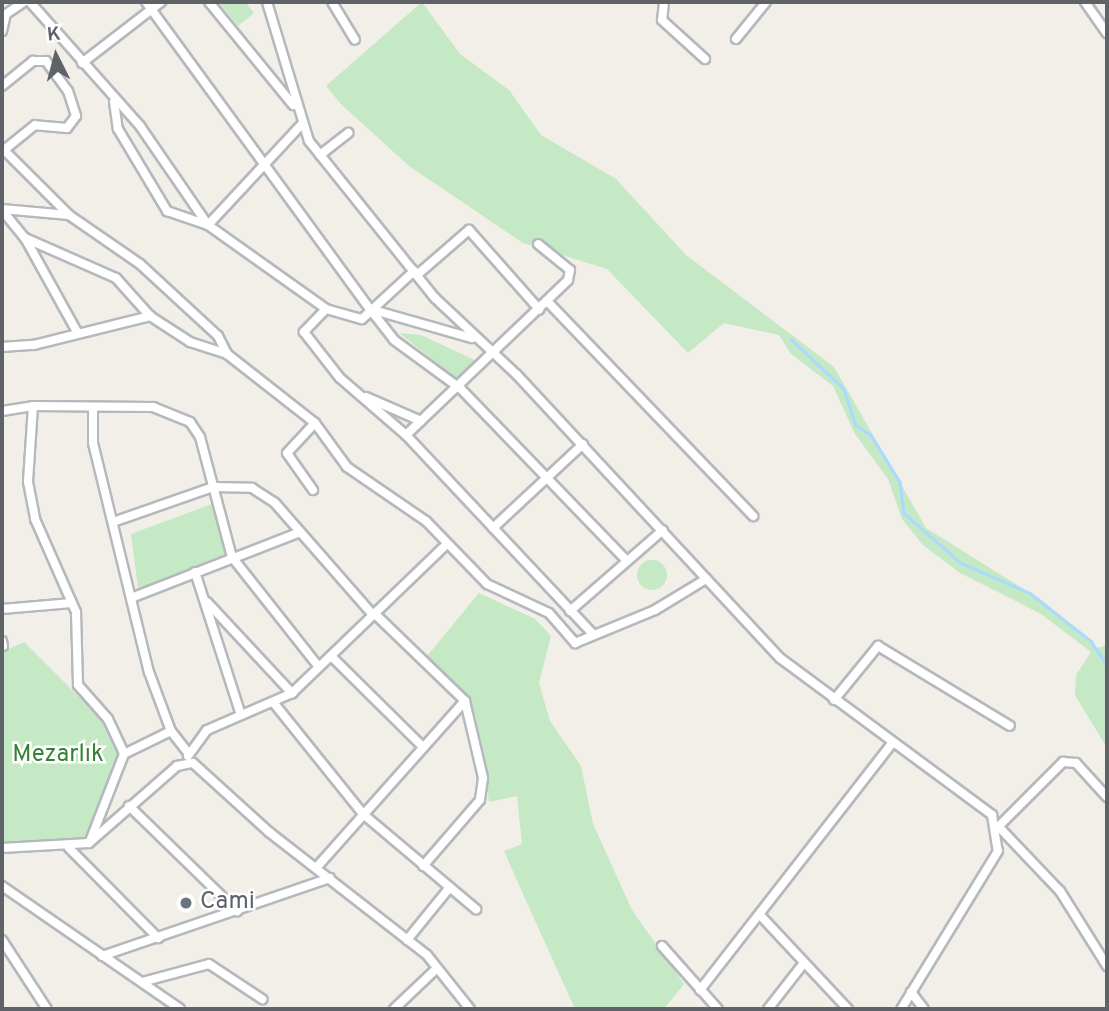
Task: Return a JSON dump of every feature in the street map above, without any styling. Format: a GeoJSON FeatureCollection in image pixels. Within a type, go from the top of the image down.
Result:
{"type":"FeatureCollection","features":[{"type":"Feature","properties":{"kind":"street"},"geometry":{"type":"LineString","coordinates":[[2,31],[6,14],[24,2]]}},
{"type":"Feature","properties":{"kind":"street"},"geometry":{"type":"LineString","coordinates":[[30,2],[114,102],[140,126],[208,225]]}},
{"type":"Feature","properties":{"kind":"street"},"geometry":{"type":"LineString","coordinates":[[82,63],[148,5],[161,2]]}},
{"type":"Feature","properties":{"kind":"street"},"geometry":{"type":"LineString","coordinates":[[209,2],[295,107]]}},
{"type":"Feature","properties":{"kind":"street"},"geometry":{"type":"LineString","coordinates":[[267,2],[302,124],[320,155],[415,273],[475,339],[583,444],[780,658],[999,826],[1060,891],[1107,966]]}},
{"type":"Feature","properties":{"kind":"street"},"geometry":{"type":"LineString","coordinates":[[332,2],[355,40]]}},
{"type":"Feature","properties":{"kind":"street"},"geometry":{"type":"LineString","coordinates":[[664,2],[662,20],[705,59]]}},
{"type":"Feature","properties":{"kind":"street"},"geometry":{"type":"LineString","coordinates":[[736,39],[766,2]]}},
{"type":"Feature","properties":{"kind":"street"},"geometry":{"type":"LineString","coordinates":[[1085,2],[1107,33]]}},
{"type":"Feature","properties":{"kind":"street"},"geometry":{"type":"LineString","coordinates":[[148,5],[261,164],[394,340],[461,389],[548,476],[627,561]]}},
{"type":"Feature","properties":{"kind":"street"},"geometry":{"type":"LineString","coordinates":[[2,86],[33,61],[46,61],[68,91],[76,116],[67,128],[35,125],[3,149],[69,215],[140,264],[218,336],[227,354]]}},
{"type":"Feature","properties":{"kind":"street"},"geometry":{"type":"LineString","coordinates":[[114,102],[118,128],[167,211],[208,225],[326,309],[362,319],[370,309],[469,230],[539,309]]}},
{"type":"Feature","properties":{"kind":"street"},"geometry":{"type":"LineString","coordinates":[[208,225],[261,164],[302,124]]}},
{"type":"Feature","properties":{"kind":"street"},"geometry":{"type":"LineString","coordinates":[[320,155],[348,133]]}},
{"type":"Feature","properties":{"kind":"street"},"geometry":{"type":"LineString","coordinates":[[2,210],[69,215]]}},
{"type":"Feature","properties":{"kind":"street"},"geometry":{"type":"LineString","coordinates":[[2,210],[25,238],[77,332]]}},
{"type":"Feature","properties":{"kind":"street"},"geometry":{"type":"LineString","coordinates":[[25,238],[116,278],[150,316],[190,342],[227,354],[315,422],[347,467],[447,544],[487,584],[549,613],[575,643],[655,610],[706,579]]}},
{"type":"Feature","properties":{"kind":"street"},"geometry":{"type":"LineString","coordinates":[[406,435],[461,389],[547,301],[570,272],[538,244]]}},
{"type":"Feature","properties":{"kind":"street"},"geometry":{"type":"LineString","coordinates":[[547,301],[753,516]]}},
{"type":"Feature","properties":{"kind":"street"},"geometry":{"type":"LineString","coordinates":[[326,309],[304,332],[358,394],[406,435],[594,635]]}},
{"type":"Feature","properties":{"kind":"street"},"geometry":{"type":"LineString","coordinates":[[370,309],[475,339]]}},
{"type":"Feature","properties":{"kind":"street"},"geometry":{"type":"LineString","coordinates":[[2,347],[150,316]]}},
{"type":"Feature","properties":{"kind":"street"},"geometry":{"type":"LineString","coordinates":[[358,394],[421,421]]}},
{"type":"Feature","properties":{"kind":"street"},"geometry":{"type":"LineString","coordinates":[[33,405],[28,482],[35,519],[72,603],[78,685],[108,719],[124,754]]}},
{"type":"Feature","properties":{"kind":"street"},"geometry":{"type":"LineString","coordinates":[[2,411],[33,405],[153,407],[190,422],[200,437],[232,557],[319,667]]}},
{"type":"Feature","properties":{"kind":"street"},"geometry":{"type":"LineString","coordinates":[[93,407],[93,443],[131,598],[171,732],[188,757],[316,868],[407,940],[437,968],[470,1009]]}},
{"type":"Feature","properties":{"kind":"street"},"geometry":{"type":"LineString","coordinates":[[313,490],[287,453],[315,422]]}},
{"type":"Feature","properties":{"kind":"street"},"geometry":{"type":"LineString","coordinates":[[493,528],[583,444]]}},
{"type":"Feature","properties":{"kind":"street"},"geometry":{"type":"LineString","coordinates":[[113,522],[213,488],[252,488],[275,503],[298,533],[374,614],[465,701],[484,794],[423,866]]}},
{"type":"Feature","properties":{"kind":"street"},"geometry":{"type":"LineString","coordinates":[[570,611],[663,530]]}},
{"type":"Feature","properties":{"kind":"street"},"geometry":{"type":"LineString","coordinates":[[131,598],[298,533]]}},
{"type":"Feature","properties":{"kind":"street"},"geometry":{"type":"LineString","coordinates":[[2,848],[69,848],[89,843],[188,757],[206,730],[292,693],[447,544]]}},
{"type":"Feature","properties":{"kind":"street"},"geometry":{"type":"LineString","coordinates":[[195,572],[241,715]]}},
{"type":"Feature","properties":{"kind":"street"},"geometry":{"type":"LineString","coordinates":[[205,600],[292,693]]}},
{"type":"Feature","properties":{"kind":"street"},"geometry":{"type":"LineString","coordinates":[[2,609],[72,603]]}},
{"type":"Feature","properties":{"kind":"street"},"geometry":{"type":"LineString","coordinates":[[834,700],[878,646],[1010,726]]}},
{"type":"Feature","properties":{"kind":"street"},"geometry":{"type":"LineString","coordinates":[[331,656],[423,747]]}},
{"type":"Feature","properties":{"kind":"street"},"geometry":{"type":"LineString","coordinates":[[316,868],[465,701]]}},
{"type":"Feature","properties":{"kind":"street"},"geometry":{"type":"LineString","coordinates":[[273,702],[363,814],[476,909]]}},
{"type":"Feature","properties":{"kind":"street"},"geometry":{"type":"LineString","coordinates":[[89,843],[124,754],[171,732]]}},
{"type":"Feature","properties":{"kind":"street"},"geometry":{"type":"LineString","coordinates":[[700,990],[893,743]]}},
{"type":"Feature","properties":{"kind":"street"},"geometry":{"type":"LineString","coordinates":[[901,1009],[998,851],[999,826],[1063,762],[1076,763],[1107,797]]}},
{"type":"Feature","properties":{"kind":"street"},"geometry":{"type":"LineString","coordinates":[[129,806],[237,911]]}},
{"type":"Feature","properties":{"kind":"street"},"geometry":{"type":"LineString","coordinates":[[69,848],[158,937]]}},
{"type":"Feature","properties":{"kind":"street"},"geometry":{"type":"LineString","coordinates":[[102,956],[330,878]]}},
{"type":"Feature","properties":{"kind":"street"},"geometry":{"type":"LineString","coordinates":[[2,886],[180,1009]]}},
{"type":"Feature","properties":{"kind":"street"},"geometry":{"type":"LineString","coordinates":[[407,940],[450,887]]}},
{"type":"Feature","properties":{"kind":"street"},"geometry":{"type":"LineString","coordinates":[[760,915],[848,1009]]}},
{"type":"Feature","properties":{"kind":"street"},"geometry":{"type":"LineString","coordinates":[[2,940],[47,1009]]}},
{"type":"Feature","properties":{"kind":"street"},"geometry":{"type":"LineString","coordinates":[[662,946],[718,1009]]}},
{"type":"Feature","properties":{"kind":"street"},"geometry":{"type":"LineString","coordinates":[[768,1009],[804,962]]}},
{"type":"Feature","properties":{"kind":"street"},"geometry":{"type":"LineString","coordinates":[[142,982],[209,964],[262,999]]}},
{"type":"Feature","properties":{"kind":"street"},"geometry":{"type":"LineString","coordinates":[[394,1009],[437,968]]}},
{"type":"Feature","properties":{"kind":"street"},"geometry":{"type":"LineString","coordinates":[[911,992],[924,1009]]}},
{"type":"Feature","properties":{"kind":"street"},"geometry":{"type":"LineString","coordinates":[[835,1009],[839,1000]]}},
{"type":"Feature","properties":{"kind":"green space"},"geometry":{"type":"Polygon","coordinates":[[[219,2],[245,2],[254,13],[238,26],[219,2]]]}},
{"type":"Feature","properties":{"kind":"green space"},"geometry":{"type":"Polygon","coordinates":[[[422,2],[460,54],[509,90],[541,135],[616,179],[686,255],[834,367],[926,528],[1043,601],[1097,648],[1107,645],[1107,748],[1075,695],[1076,675],[1091,652],[1041,614],[960,573],[923,545],[902,519],[888,479],[855,434],[833,386],[791,354],[779,335],[724,323],[688,353],[607,269],[523,243],[409,166],[341,104],[326,86],[422,2]]]}},
{"type":"Feature","properties":{"kind":"green space"},"geometry":{"type":"Polygon","coordinates":[[[399,333],[421,335],[481,363],[464,379],[456,378],[399,333]]]}},
{"type":"Feature","properties":{"kind":"green space"},"geometry":{"type":"Polygon","coordinates":[[[217,502],[230,557],[148,593],[138,588],[131,534],[217,502]]]}},
{"type":"Feature","properties":{"kind":"green space"},"geometry":{"type":"Polygon","coordinates":[[[652,560],[658,561],[666,569],[666,581],[658,589],[652,590],[646,589],[638,581],[637,575],[638,569],[646,561],[652,560]]]}},
{"type":"Feature","properties":{"kind":"green space"},"geometry":{"type":"Polygon","coordinates":[[[479,593],[535,619],[551,636],[539,683],[550,721],[581,766],[593,824],[632,910],[684,984],[664,1009],[575,1009],[523,894],[504,851],[522,844],[517,796],[489,802],[476,717],[427,656],[479,593]]]}},
{"type":"Feature","properties":{"kind":"green space","name":"Mezarlık"},"geometry":{"type":"Polygon","coordinates":[[[24,642],[106,724],[119,757],[85,838],[2,843],[2,652],[24,642]]]}},
{"type":"Feature","properties":{"kind":"waterway"},"geometry":{"type":"LineString","coordinates":[[791,339],[844,389],[856,425],[871,435],[900,482],[904,513],[961,563],[1030,593],[1091,641],[1107,665]]}},
{"type":"Feature","properties":{"kind":"place","name":"Cami"},"geometry":{"type":"Point","coordinates":[186,903]}}]}
